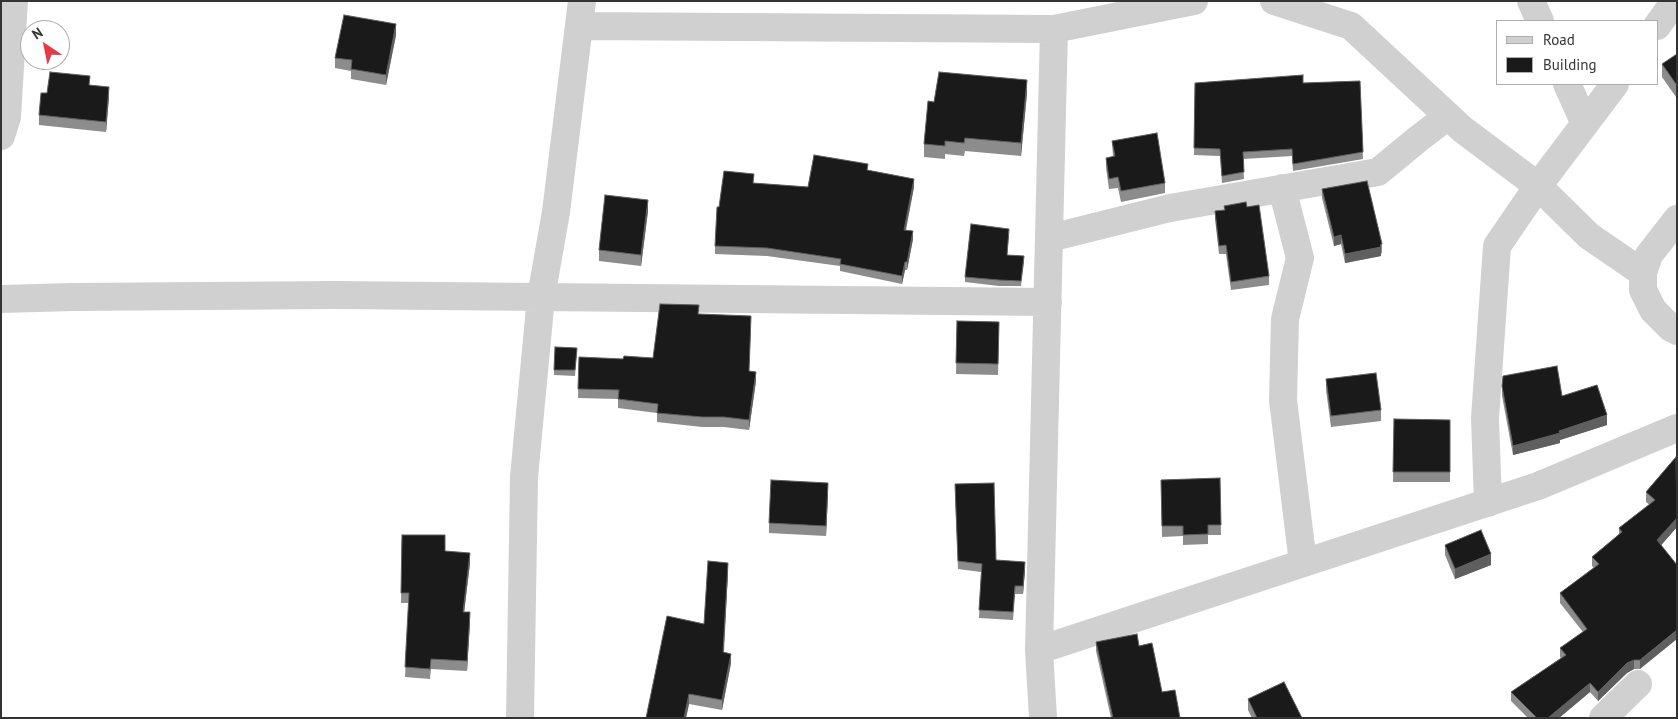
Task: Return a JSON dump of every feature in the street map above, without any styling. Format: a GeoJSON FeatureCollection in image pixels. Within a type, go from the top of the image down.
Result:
{"type":"FeatureCollection","features":[{"type":"Feature","properties":{"kind":"street"},"geometry":{"type":"LineString","coordinates":[[1,136],[7,117],[14,1]]}},
{"type":"Feature","properties":{"kind":"street"},"geometry":{"type":"LineString","coordinates":[[520,718],[524,476],[541,298],[556,212],[580,14],[1054,29],[1194,1]]}},
{"type":"Feature","properties":{"kind":"street"},"geometry":{"type":"LineString","coordinates":[[1274,1],[1351,26],[1462,129],[1538,186],[1589,236],[1642,273]]}},
{"type":"Feature","properties":{"kind":"street"},"geometry":{"type":"LineString","coordinates":[[1531,1],[1540,20]]}},
{"type":"Feature","properties":{"kind":"street"},"geometry":{"type":"LineString","coordinates":[[1658,25],[1675,1]]}},
{"type":"Feature","properties":{"kind":"street"},"geometry":{"type":"LineString","coordinates":[[1043,718],[1039,650],[1054,29]]}},
{"type":"Feature","properties":{"kind":"street"},"geometry":{"type":"LineString","coordinates":[[1567,85],[1585,124]]}},
{"type":"Feature","properties":{"kind":"street"},"geometry":{"type":"LineString","coordinates":[[1488,502],[1485,418],[1497,246],[1538,186],[1614,85]]}},
{"type":"Feature","properties":{"kind":"street"},"geometry":{"type":"LineString","coordinates":[[1050,238],[1170,208],[1378,172],[1448,116]]}},
{"type":"Feature","properties":{"kind":"street"},"geometry":{"type":"LineString","coordinates":[[1282,188],[1300,258],[1285,319],[1283,400],[1303,563]]}},
{"type":"Feature","properties":{"kind":"street"},"geometry":{"type":"LineString","coordinates":[[1677,219],[1649,255],[1642,273],[1643,290],[1653,310],[1671,328],[1677,331]]}},
{"type":"Feature","properties":{"kind":"street"},"geometry":{"type":"LineString","coordinates":[[1,299],[336,295],[1048,302]]}},
{"type":"Feature","properties":{"kind":"street"},"geometry":{"type":"LineString","coordinates":[[1039,650],[1538,486],[1677,428]]}},
{"type":"Feature","properties":{"kind":"street"},"geometry":{"type":"LineString","coordinates":[[1604,718],[1638,684]]}},
{"type":"Feature","properties":{"kind":"building"},"geometry":{"type":"Polygon","coordinates":[[[344,15],[396,24],[386,75],[351,69],[352,60],[335,58],[344,15]]]}},
{"type":"Feature","properties":{"kind":"building"},"geometry":{"type":"Polygon","coordinates":[[[1677,54],[1677,83],[1676,84],[1662,64],[1677,54]]]}},
{"type":"Feature","properties":{"kind":"building"},"geometry":{"type":"Polygon","coordinates":[[[50,72],[90,76],[89,85],[109,87],[106,122],[39,115],[41,93],[47,93],[50,72]]]}},
{"type":"Feature","properties":{"kind":"building"},"geometry":{"type":"Polygon","coordinates":[[[939,72],[1027,80],[1021,143],[965,138],[964,143],[945,141],[945,146],[924,144],[928,101],[934,102],[939,72]]]}},
{"type":"Feature","properties":{"kind":"building"},"geometry":{"type":"Polygon","coordinates":[[[1303,75],[1303,83],[1360,81],[1363,152],[1293,164],[1292,149],[1243,152],[1244,172],[1222,176],[1220,149],[1194,148],[1195,83],[1303,75]]]}},
{"type":"Feature","properties":{"kind":"building"},"geometry":{"type":"Polygon","coordinates":[[[1157,133],[1165,183],[1121,191],[1118,177],[1109,179],[1106,158],[1115,156],[1112,141],[1157,133]]]}},
{"type":"Feature","properties":{"kind":"building"},"geometry":{"type":"Polygon","coordinates":[[[814,155],[868,164],[867,170],[914,179],[904,230],[913,231],[907,262],[905,262],[902,276],[840,264],[841,259],[767,248],[715,246],[717,207],[719,207],[724,171],[754,174],[753,183],[808,187],[814,155]]]}},
{"type":"Feature","properties":{"kind":"building"},"geometry":{"type":"Polygon","coordinates":[[[1367,181],[1382,244],[1380,245],[1381,247],[1345,254],[1341,235],[1334,237],[1322,189],[1367,181]]]}},
{"type":"Feature","properties":{"kind":"building"},"geometry":{"type":"Polygon","coordinates":[[[605,195],[648,200],[641,255],[599,250],[605,195]]]}},
{"type":"Feature","properties":{"kind":"building"},"geometry":{"type":"Polygon","coordinates":[[[1246,202],[1247,207],[1259,205],[1269,276],[1231,282],[1226,245],[1219,246],[1215,211],[1225,210],[1224,206],[1246,202]]]}},
{"type":"Feature","properties":{"kind":"building"},"geometry":{"type":"Polygon","coordinates":[[[971,224],[1009,229],[1007,255],[1024,256],[1021,281],[965,277],[971,224]]]}},
{"type":"Feature","properties":{"kind":"building"},"geometry":{"type":"Polygon","coordinates":[[[660,304],[699,305],[698,314],[751,316],[749,371],[756,372],[749,420],[657,413],[658,404],[618,399],[619,390],[578,389],[579,357],[623,359],[624,356],[653,358],[660,304]]]}},
{"type":"Feature","properties":{"kind":"building"},"geometry":{"type":"Polygon","coordinates":[[[957,321],[999,322],[998,364],[956,363],[957,321]]]}},
{"type":"Feature","properties":{"kind":"building"},"geometry":{"type":"Polygon","coordinates":[[[555,347],[577,348],[575,370],[554,370],[555,347]]]}},
{"type":"Feature","properties":{"kind":"building"},"geometry":{"type":"Polygon","coordinates":[[[1557,366],[1562,396],[1597,385],[1607,415],[1559,431],[1560,433],[1513,446],[1502,386],[1503,376],[1557,366]]]}},
{"type":"Feature","properties":{"kind":"building"},"geometry":{"type":"Polygon","coordinates":[[[1376,373],[1381,410],[1331,416],[1326,379],[1376,373]]]}},
{"type":"Feature","properties":{"kind":"building"},"geometry":{"type":"Polygon","coordinates":[[[1394,419],[1450,420],[1450,472],[1393,472],[1394,419]]]}},
{"type":"Feature","properties":{"kind":"building"},"geometry":{"type":"Polygon","coordinates":[[[1676,457],[1677,518],[1657,540],[1677,565],[1677,630],[1640,660],[1627,663],[1598,692],[1590,683],[1548,718],[1537,718],[1511,692],[1566,655],[1560,648],[1587,629],[1560,593],[1599,564],[1592,557],[1622,532],[1619,528],[1655,500],[1646,492],[1676,457]]]}},
{"type":"Feature","properties":{"kind":"building"},"geometry":{"type":"Polygon","coordinates":[[[1220,478],[1221,525],[1208,525],[1208,534],[1183,535],[1183,526],[1162,526],[1161,480],[1220,478]]]}},
{"type":"Feature","properties":{"kind":"building"},"geometry":{"type":"Polygon","coordinates":[[[771,480],[828,483],[826,526],[769,523],[771,480]]]}},
{"type":"Feature","properties":{"kind":"building"},"geometry":{"type":"Polygon","coordinates":[[[994,483],[996,560],[1025,562],[1023,586],[1015,586],[1013,612],[979,610],[982,564],[958,561],[955,484],[994,483]]]}},
{"type":"Feature","properties":{"kind":"building"},"geometry":{"type":"Polygon","coordinates":[[[1481,530],[1491,554],[1455,569],[1445,545],[1481,530]]]}},
{"type":"Feature","properties":{"kind":"building"},"geometry":{"type":"Polygon","coordinates":[[[402,535],[445,535],[445,551],[470,553],[463,612],[470,612],[467,661],[431,659],[430,669],[405,667],[409,593],[401,593],[402,535]]]}},
{"type":"Feature","properties":{"kind":"building"},"geometry":{"type":"Polygon","coordinates":[[[708,561],[728,563],[723,652],[731,654],[722,700],[689,694],[684,718],[646,718],[667,616],[704,624],[708,561]]]}},
{"type":"Feature","properties":{"kind":"building"},"geometry":{"type":"Polygon","coordinates":[[[1137,634],[1139,646],[1152,643],[1162,692],[1175,690],[1180,718],[1113,718],[1096,642],[1137,634]]]}},
{"type":"Feature","properties":{"kind":"building"},"geometry":{"type":"Polygon","coordinates":[[[1284,682],[1302,718],[1257,718],[1248,699],[1284,682]]]}}]}
